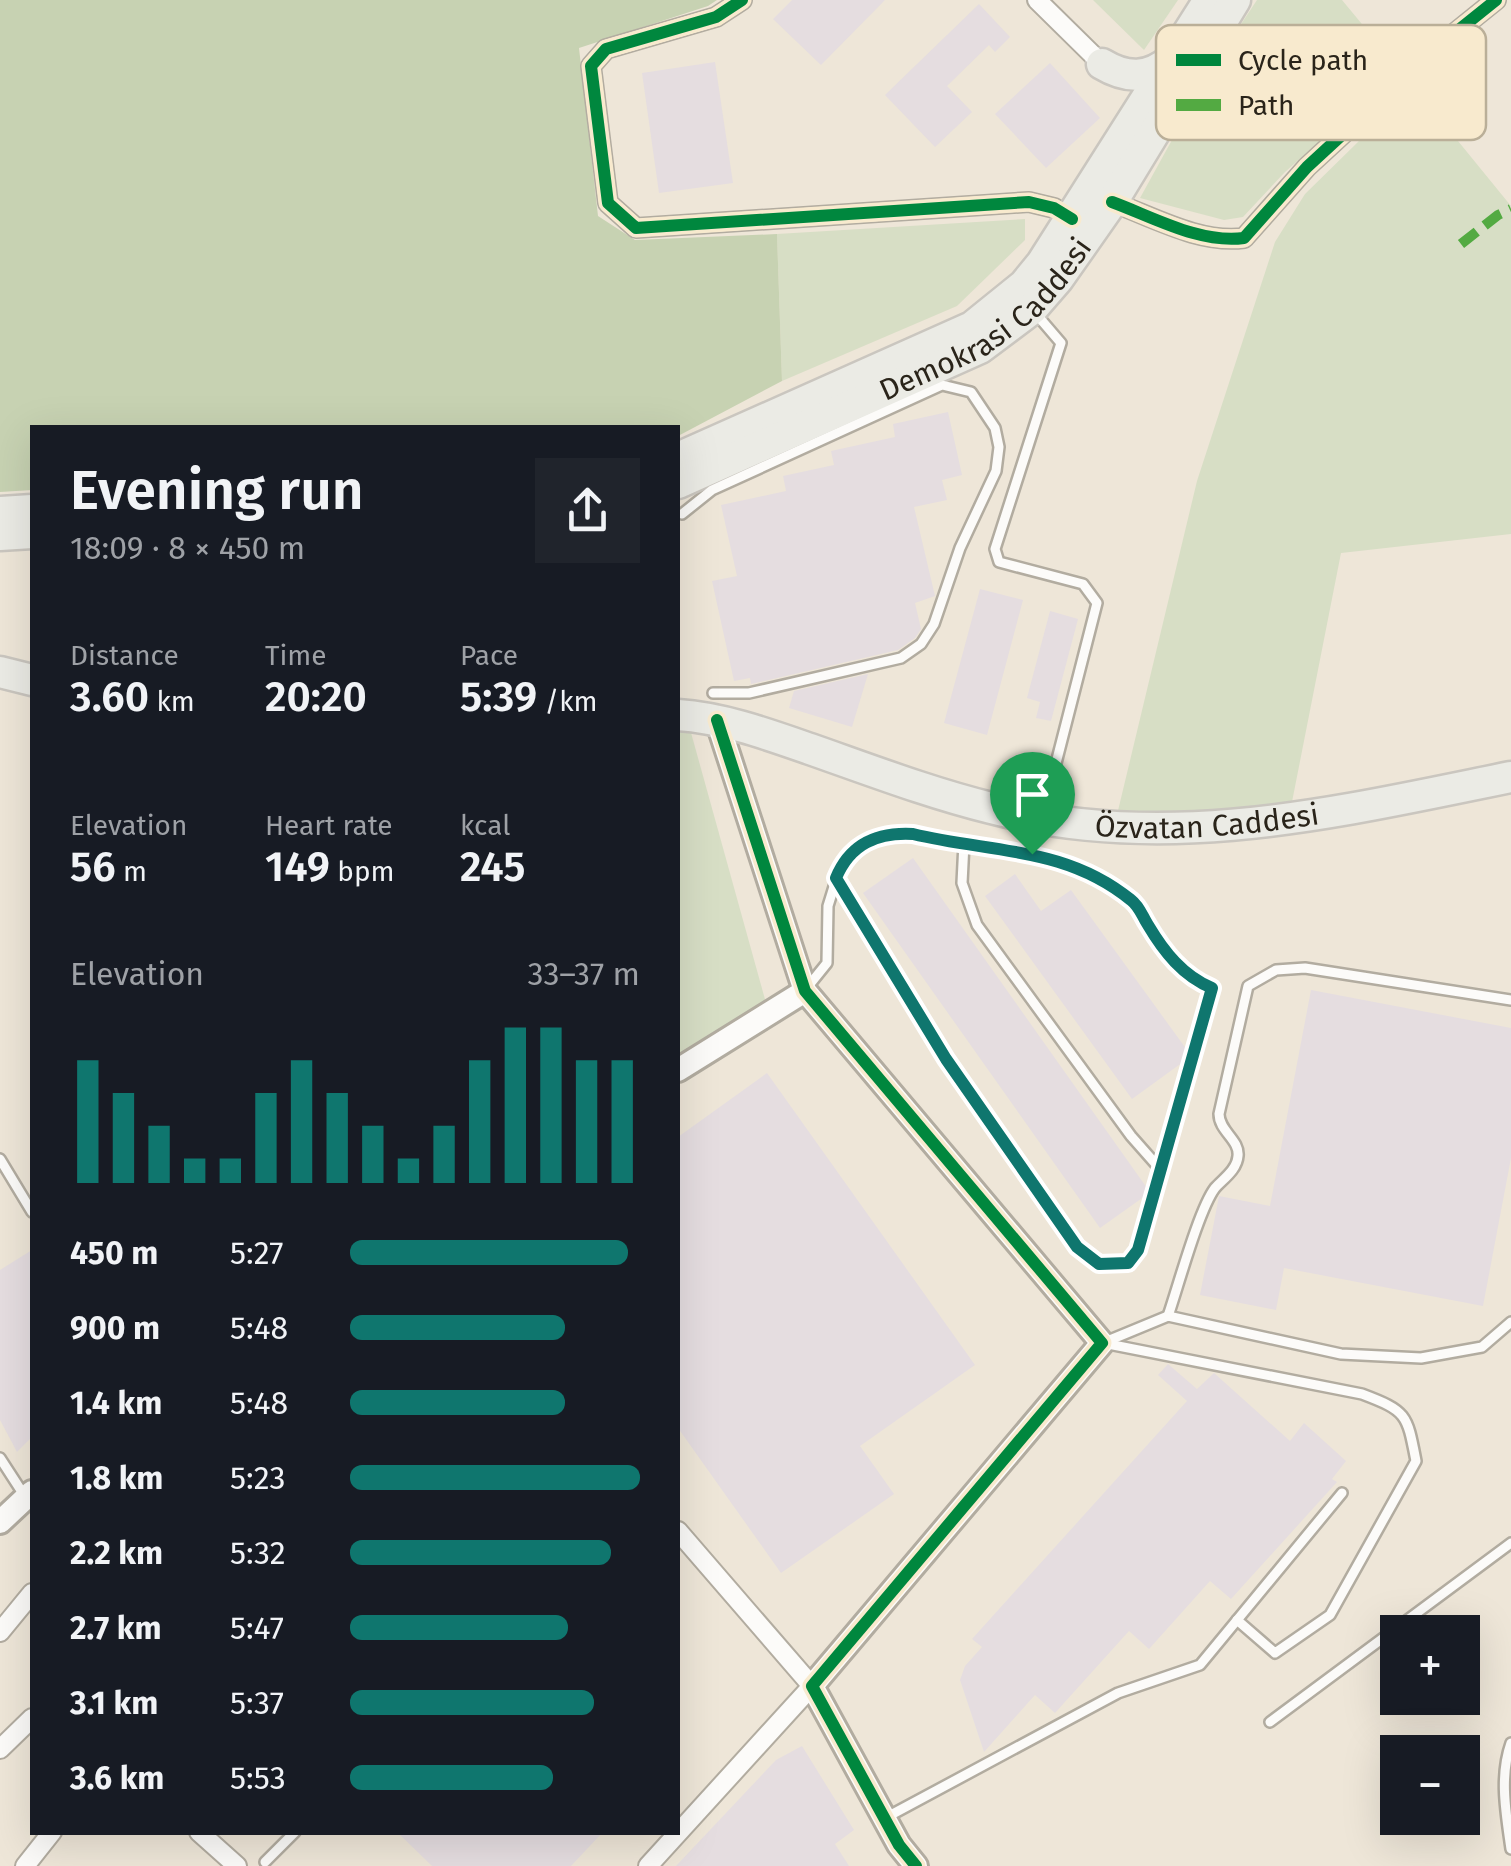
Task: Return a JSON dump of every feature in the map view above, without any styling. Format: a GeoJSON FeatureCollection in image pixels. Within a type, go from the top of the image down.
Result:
{"type":"FeatureCollection","features":[{"type":"Feature","properties":{"kind":"main road","name":"Demokrasi Caddesi"},"geometry":{"type":"LineString","coordinates":[[1193,25],[1209,0]]}},
{"type":"Feature","properties":{"kind":"main road","name":"Demokrasi Caddesi"},"geometry":{"type":"LineString","coordinates":[[1220,25],[1235,0]]}},
{"type":"Feature","properties":{"kind":"main road"},"geometry":{"type":"LineString","coordinates":[[1102,64],[1139,76],[1156,71]]}},
{"type":"Feature","properties":{"kind":"main road"},"geometry":{"type":"LineString","coordinates":[[1102,64],[1127,100],[1130,126]]}},
{"type":"Feature","properties":{"kind":"main road","name":"Demokrasi Caddesi"},"geometry":{"type":"LineString","coordinates":[[680,457],[972,327],[1024,285],[1072,219],[1156,84]]}},
{"type":"Feature","properties":{"kind":"main road","name":"Demokrasi Caddesi"},"geometry":{"type":"LineString","coordinates":[[680,482],[980,348],[1032,309],[1058,280],[1156,130]]}},
{"type":"Feature","properties":{"kind":"main road"},"geometry":{"type":"LineString","coordinates":[[0,512],[30,510]]}},
{"type":"Feature","properties":{"kind":"main road"},"geometry":{"type":"LineString","coordinates":[[0,535],[30,532]]}},
{"type":"Feature","properties":{"kind":"main road"},"geometry":{"type":"LineString","coordinates":[[0,672],[30,680]]}},
{"type":"Feature","properties":{"kind":"main road"},"geometry":{"type":"LineString","coordinates":[[0,682],[30,681]]}},
{"type":"Feature","properties":{"kind":"main road","name":"Özvatan Caddesi"},"geometry":{"type":"LineString","coordinates":[[680,714],[715,707],[949,797],[1042,820],[1113,829],[1283,822],[1511,777]]}},
{"type":"Feature","properties":{"kind":"street"},"geometry":{"type":"LineString","coordinates":[[742,0],[716,17],[606,48],[590,66],[608,204],[636,228],[1029,202],[1054,208],[1072,219]]}},
{"type":"Feature","properties":{"kind":"street"},"geometry":{"type":"LineString","coordinates":[[1038,0],[1102,64]]}},
{"type":"Feature","properties":{"kind":"street"},"geometry":{"type":"LineString","coordinates":[[1465,25],[1496,0]]}},
{"type":"Feature","properties":{"kind":"street"},"geometry":{"type":"LineString","coordinates":[[1112,202],[1203,235],[1224,240],[1244,238],[1306,167],[1336,140]]}},
{"type":"Feature","properties":{"kind":"street"},"geometry":{"type":"LineString","coordinates":[[680,1831],[812,1686],[1102,1343],[805,991],[715,707]]}},
{"type":"Feature","properties":{"kind":"street"},"geometry":{"type":"LineString","coordinates":[[680,1069],[805,991]]}},
{"type":"Feature","properties":{"kind":"street"},"geometry":{"type":"LineString","coordinates":[[0,1522],[29,1495]]}},
{"type":"Feature","properties":{"kind":"street"},"geometry":{"type":"LineString","coordinates":[[680,1534],[812,1686],[884,1818],[916,1866]]}},
{"type":"Feature","properties":{"kind":"street"},"geometry":{"type":"LineString","coordinates":[[0,1632],[30,1595]]}},
{"type":"Feature","properties":{"kind":"street"},"geometry":{"type":"LineString","coordinates":[[0,1748],[30,1720]]}},
{"type":"Feature","properties":{"kind":"street"},"geometry":{"type":"LineString","coordinates":[[25,1866],[50,1835]]}},
{"type":"Feature","properties":{"kind":"street"},"geometry":{"type":"LineString","coordinates":[[203,1835],[237,1866]]}},
{"type":"Feature","properties":{"kind":"street"},"geometry":{"type":"LineString","coordinates":[[648,1866],[676,1835]]}},
{"type":"Feature","properties":{"kind":"lane"},"geometry":{"type":"LineString","coordinates":[[1032,309],[1061,343],[996,548],[999,562],[1083,584],[1097,603],[1042,820]]}},
{"type":"Feature","properties":{"kind":"lane"},"geometry":{"type":"LineString","coordinates":[[682,514],[712,490],[942,385],[971,392],[998,437],[996,471],[960,548],[934,624],[921,644],[901,658],[749,692],[715,707]]}},
{"type":"Feature","properties":{"kind":"lane"},"geometry":{"type":"LineString","coordinates":[[805,991],[827,963],[828,906],[836,878],[847,857],[878,836],[913,834],[1050,857],[1099,877],[1135,903],[1182,971],[1212,988],[1132,1260],[1108,1266],[1083,1254],[946,1059],[836,878]]}},
{"type":"Feature","properties":{"kind":"lane"},"geometry":{"type":"LineString","coordinates":[[964,843],[962,884],[977,924],[1161,1170]]}},
{"type":"Feature","properties":{"kind":"lane"},"geometry":{"type":"LineString","coordinates":[[1168,1316],[1213,1191],[1239,1156],[1236,1144],[1219,1123],[1219,1114],[1248,986],[1276,970],[1305,968],[1511,1000]]}},
{"type":"Feature","properties":{"kind":"lane"},"geometry":{"type":"LineString","coordinates":[[0,1159],[30,1209]]}},
{"type":"Feature","properties":{"kind":"lane"},"geometry":{"type":"LineString","coordinates":[[1102,1343],[1168,1316],[1341,1354],[1421,1358],[1482,1347],[1511,1322]]}},
{"type":"Feature","properties":{"kind":"lane"},"geometry":{"type":"LineString","coordinates":[[1102,1343],[1362,1394],[1396,1406],[1410,1430],[1416,1461],[1330,1614],[1275,1652],[1237,1620]]}},
{"type":"Feature","properties":{"kind":"lane"},"geometry":{"type":"LineString","coordinates":[[0,1458],[29,1495]]}},
{"type":"Feature","properties":{"kind":"lane"},"geometry":{"type":"LineString","coordinates":[[884,1818],[1118,1693],[1200,1665],[1342,1492]]}},
{"type":"Feature","properties":{"kind":"lane"},"geometry":{"type":"LineString","coordinates":[[1270,1722],[1511,1543]]}},
{"type":"Feature","properties":{"kind":"lane"},"geometry":{"type":"LineString","coordinates":[[1511,1743],[1505,1760],[1511,1849]]}},
{"type":"Feature","properties":{"kind":"lane"},"geometry":{"type":"LineString","coordinates":[[266,1862],[293,1835]]}},
{"type":"Feature","properties":{"kind":"green space"},"geometry":{"type":"Polygon","coordinates":[[[0,0],[717,0],[579,48],[598,216],[635,240],[777,234],[782,381],[680,435],[680,425],[30,425],[30,490],[0,492],[0,0]]]}},
{"type":"Feature","properties":{"kind":"green space"},"geometry":{"type":"Polygon","coordinates":[[[1093,0],[1178,0],[1161,25],[1156,25],[1156,32],[1144,50],[1093,0]]]}},
{"type":"Feature","properties":{"kind":"green space"},"geometry":{"type":"Polygon","coordinates":[[[1257,0],[1342,0],[1363,25],[1240,25],[1257,0]]]}},
{"type":"Feature","properties":{"kind":"green space"},"geometry":{"type":"Polygon","coordinates":[[[1172,140],[1321,140],[1243,217],[1224,220],[1140,198],[1172,140]]]}},
{"type":"Feature","properties":{"kind":"green space"},"geometry":{"type":"Polygon","coordinates":[[[1360,140],[1457,140],[1511,206],[1511,534],[1341,553],[1291,807],[1116,819],[1197,481],[1275,242],[1305,194],[1360,140]]]}},
{"type":"Feature","properties":{"kind":"green space"},"geometry":{"type":"Polygon","coordinates":[[[1025,219],[1025,240],[957,306],[782,381],[777,234],[1025,219]]]}},
{"type":"Feature","properties":{"kind":"green space"},"geometry":{"type":"Polygon","coordinates":[[[680,729],[690,729],[766,1003],[680,1054],[680,729]]]}},
{"type":"Feature","properties":{"kind":"building"},"geometry":{"type":"Polygon","coordinates":[[[792,0],[885,0],[821,65],[773,19],[792,0]]]}},
{"type":"Feature","properties":{"kind":"building"},"geometry":{"type":"Polygon","coordinates":[[[979,4],[1010,37],[995,52],[989,45],[947,86],[972,112],[935,147],[885,95],[979,4]]]}},
{"type":"Feature","properties":{"kind":"building"},"geometry":{"type":"Polygon","coordinates":[[[715,62],[733,183],[659,193],[642,73],[715,62]]]}},
{"type":"Feature","properties":{"kind":"building"},"geometry":{"type":"Polygon","coordinates":[[[1050,63],[1100,118],[1046,168],[995,114],[1050,63]]]}},
{"type":"Feature","properties":{"kind":"building"},"geometry":{"type":"Polygon","coordinates":[[[948,412],[962,475],[942,480],[947,500],[914,507],[935,596],[915,603],[921,629],[915,638],[898,650],[751,684],[750,678],[734,681],[712,581],[737,576],[721,505],[786,491],[783,476],[834,465],[831,451],[895,437],[893,424],[948,412]]]}},
{"type":"Feature","properties":{"kind":"building"},"geometry":{"type":"Polygon","coordinates":[[[980,589],[1023,600],[987,735],[944,723],[980,589]]]}},
{"type":"Feature","properties":{"kind":"building"},"geometry":{"type":"Polygon","coordinates":[[[1050,611],[1078,619],[1051,721],[1036,718],[1040,702],[1027,698],[1050,611]]]}},
{"type":"Feature","properties":{"kind":"building"},"geometry":{"type":"Polygon","coordinates":[[[868,674],[852,727],[789,708],[794,691],[868,674]]]}},
{"type":"Feature","properties":{"kind":"building"},"geometry":{"type":"Polygon","coordinates":[[[913,858],[1147,1188],[1145,1196],[1100,1228],[863,893],[913,858]]]}},
{"type":"Feature","properties":{"kind":"building"},"geometry":{"type":"Polygon","coordinates":[[[1015,874],[1041,911],[1071,890],[1187,1050],[1183,1062],[1132,1099],[985,896],[1015,874]]]}},
{"type":"Feature","properties":{"kind":"building"},"geometry":{"type":"Polygon","coordinates":[[[1311,990],[1511,1028],[1511,1158],[1483,1306],[1284,1268],[1276,1310],[1200,1295],[1219,1196],[1270,1206],[1311,990]]]}},
{"type":"Feature","properties":{"kind":"building"},"geometry":{"type":"Polygon","coordinates":[[[767,1073],[975,1365],[860,1446],[894,1494],[781,1573],[680,1431],[680,1136],[767,1073]]]}},
{"type":"Feature","properties":{"kind":"building"},"geometry":{"type":"Polygon","coordinates":[[[30,1251],[30,1439],[17,1452],[0,1420],[0,1270],[30,1251]]]}},
{"type":"Feature","properties":{"kind":"building"},"geometry":{"type":"Polygon","coordinates":[[[1168,1364],[1197,1389],[1214,1373],[1290,1441],[1304,1423],[1346,1461],[1332,1479],[1337,1482],[1231,1599],[1210,1581],[1149,1649],[1129,1631],[1055,1713],[1035,1695],[984,1752],[960,1680],[965,1666],[982,1647],[972,1639],[1187,1401],[1158,1375],[1168,1364]]]}},
{"type":"Feature","properties":{"kind":"building"},"geometry":{"type":"Polygon","coordinates":[[[802,1746],[854,1830],[835,1844],[849,1866],[676,1866],[776,1760],[802,1746]]]}},
{"type":"Feature","properties":{"kind":"building"},"geometry":{"type":"Polygon","coordinates":[[[400,1835],[600,1835],[571,1866],[432,1866],[400,1835]]]}},
{"type":"Feature","properties":{"kind":"marked path"},"geometry":{"type":"LineString","coordinates":[[1461,244],[1511,209]]}},
{"type":"Feature","properties":{"kind":"cycle path"},"geometry":{"type":"LineString","coordinates":[[742,0],[716,17],[606,49],[591,66],[608,203],[636,228],[1029,202],[1054,208],[1072,219]]}},
{"type":"Feature","properties":{"kind":"cycle path"},"geometry":{"type":"LineString","coordinates":[[1465,25],[1496,0]]}},
{"type":"Feature","properties":{"kind":"cycle path"},"geometry":{"type":"LineString","coordinates":[[1112,202],[1194,233],[1244,238],[1336,140]]}},
{"type":"Feature","properties":{"kind":"cycle path"},"geometry":{"type":"LineString","coordinates":[[717,720],[805,991],[1102,1343],[812,1686],[899,1845],[916,1866]]}},
{"type":"Feature","properties":{"kind":"route"},"geometry":{"type":"LineString","coordinates":[[913,834],[1032,854],[1084,869],[1135,903],[1182,971],[1212,988],[1138,1250],[1124,1265],[1099,1264],[1077,1247],[946,1059],[836,878],[854,850],[878,836],[913,834]]}}]}
